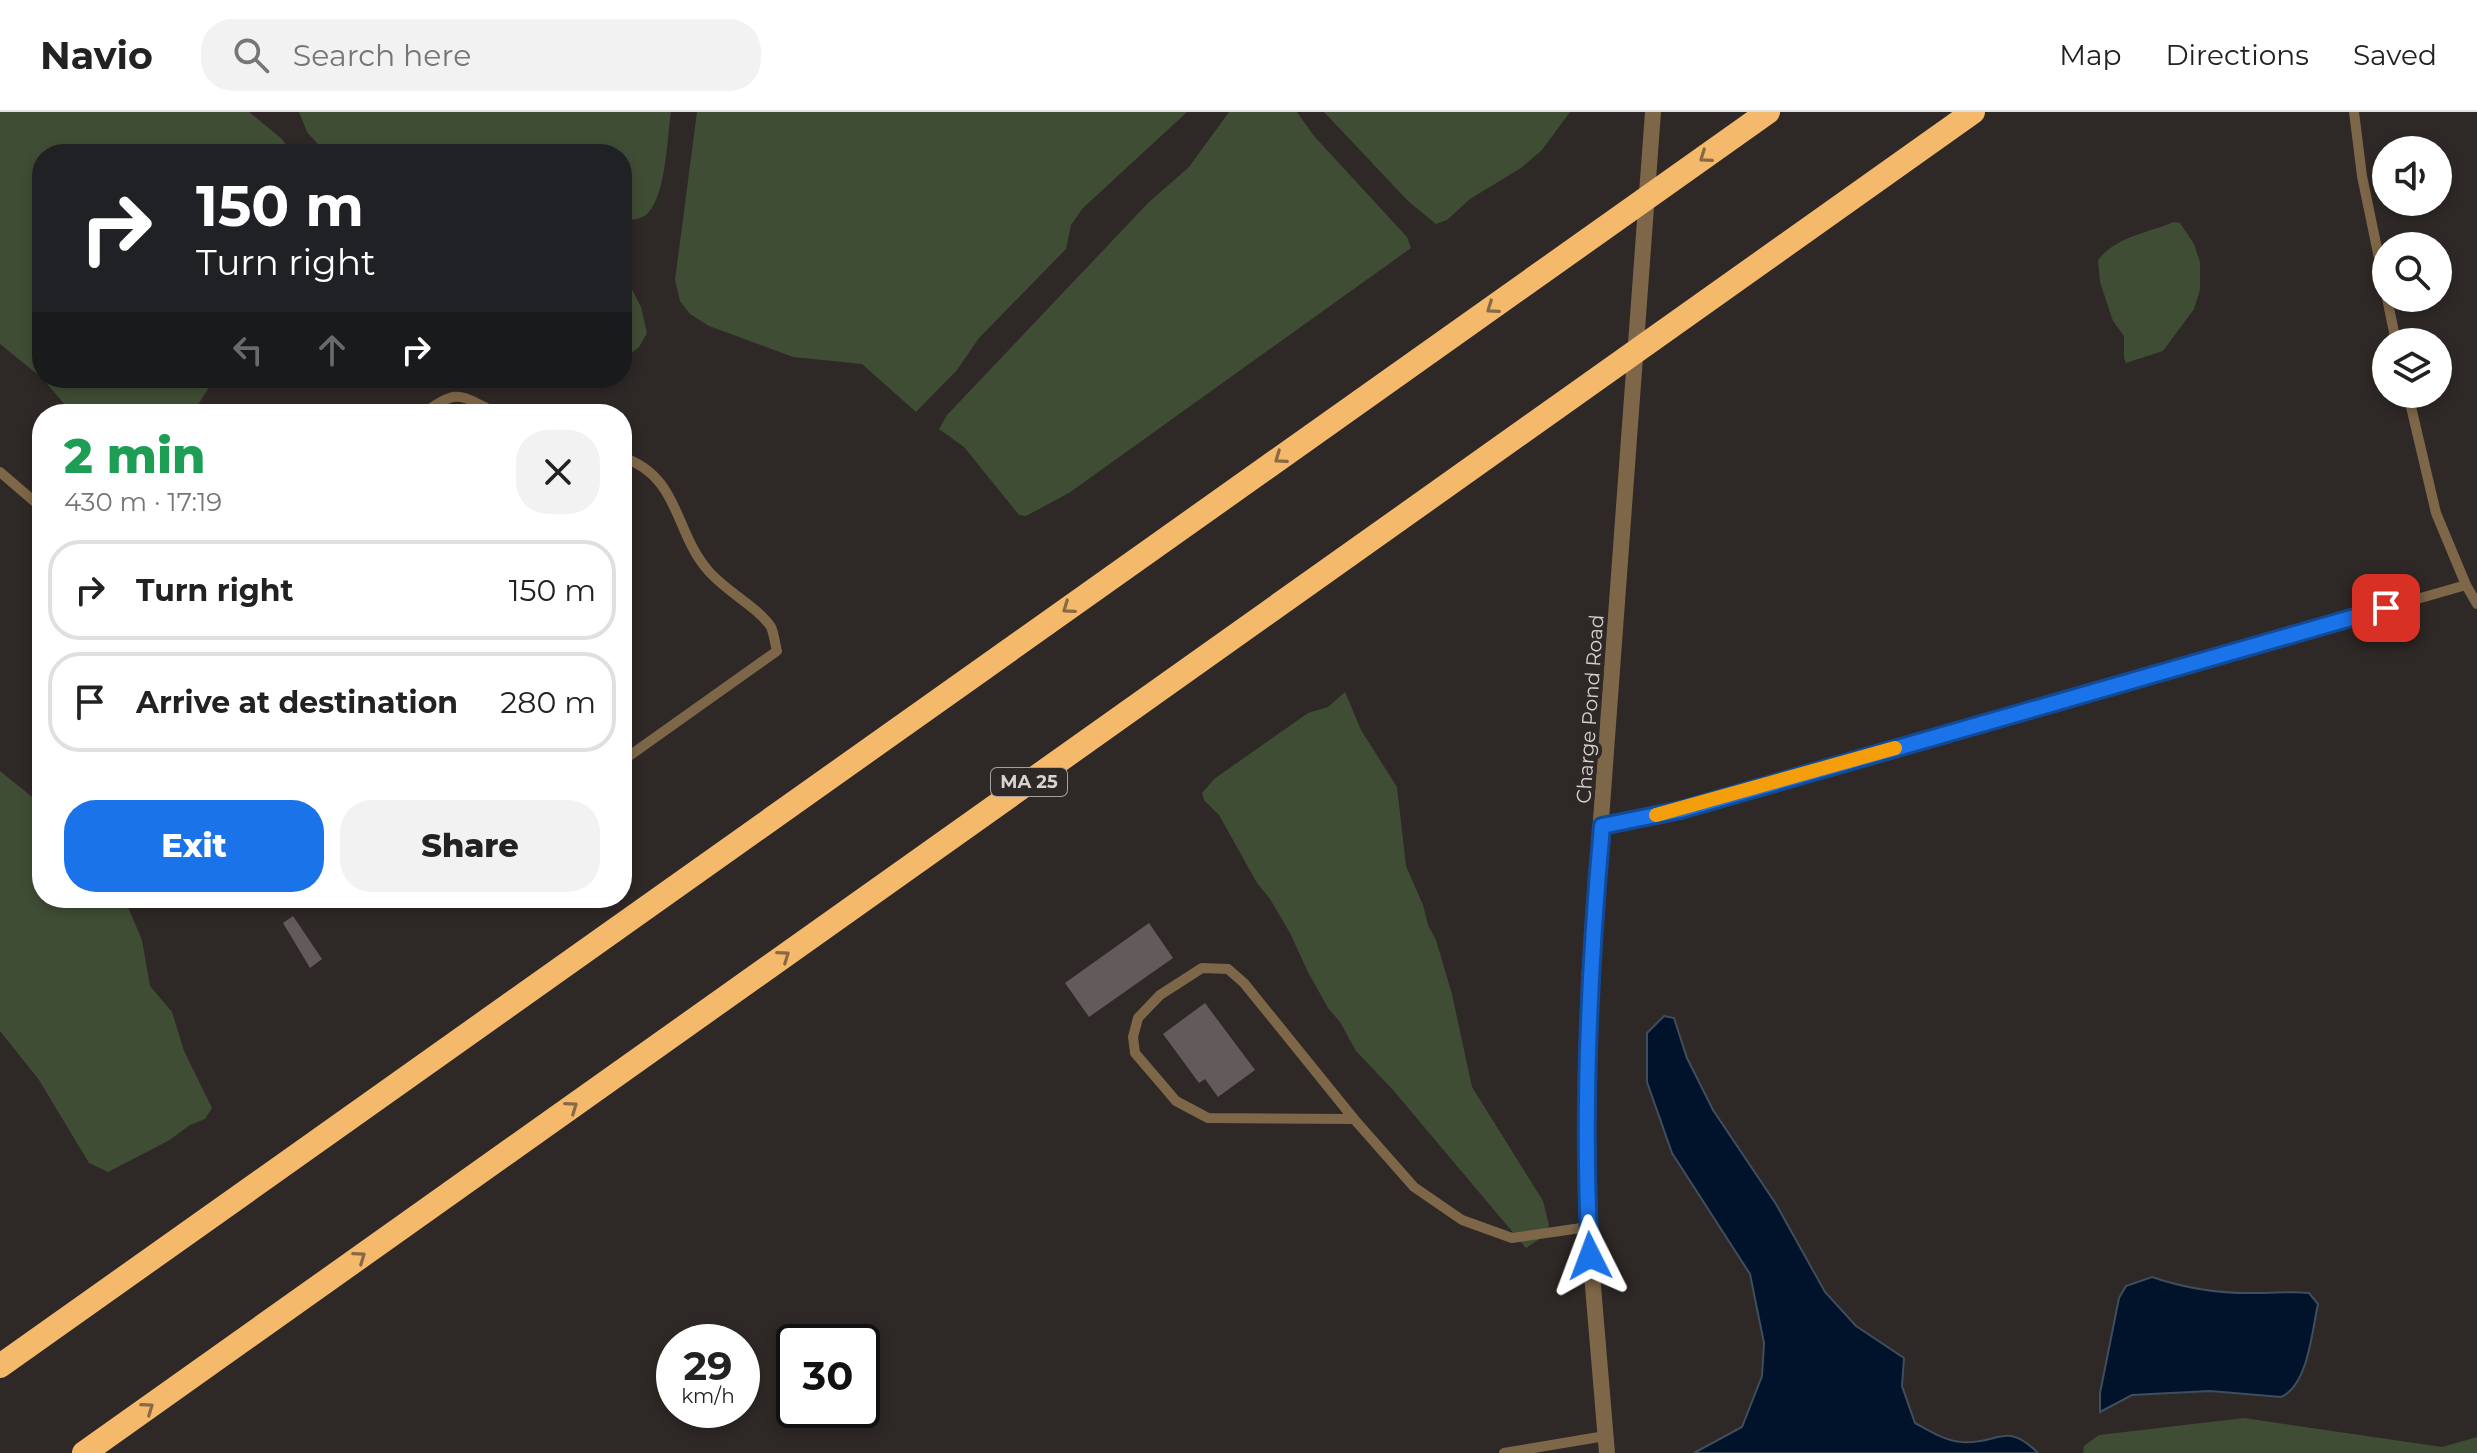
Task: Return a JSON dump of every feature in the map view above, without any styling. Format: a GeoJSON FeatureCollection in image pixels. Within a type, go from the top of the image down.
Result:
{"type":"FeatureCollection","features":[{"type":"Feature","properties":{"kind":"highway"},"geometry":{"type":"LineString","coordinates":[[0,1366],[1768,112]]}},
{"type":"Feature","properties":{"kind":"highway","name":"MA 25"},"geometry":{"type":"LineString","coordinates":[[84,1453],[1973,112]]}},
{"type":"Feature","properties":{"kind":"street","name":"Charge Pond Road"},"geometry":{"type":"LineString","coordinates":[[1606,1444],[1588,1227],[1586,1120],[1589,983],[1653,112]]}},
{"type":"Feature","properties":{"kind":"lane"},"geometry":{"type":"LineString","coordinates":[[2354,112],[2362,176],[2374,232]]}},
{"type":"Feature","properties":{"kind":"lane"},"geometry":{"type":"LineString","coordinates":[[436,404],[444,398],[460,396],[478,404]]}},
{"type":"Feature","properties":{"kind":"lane"},"geometry":{"type":"LineString","coordinates":[[2411,408],[2436,513],[2477,604]]}},
{"type":"Feature","properties":{"kind":"lane"},"geometry":{"type":"LineString","coordinates":[[632,461],[660,482],[670,496],[703,566],[771,628],[777,651],[632,754]]}},
{"type":"Feature","properties":{"kind":"lane"},"geometry":{"type":"LineString","coordinates":[[0,472],[32,499]]}},
{"type":"Feature","properties":{"kind":"lane"},"geometry":{"type":"LineString","coordinates":[[1602,826],[1681,810],[2466,585]]}},
{"type":"Feature","properties":{"kind":"lane"},"geometry":{"type":"LineString","coordinates":[[1354,1119],[1208,1118],[1176,1101],[1135,1053],[1133,1037],[1138,1018],[1160,995],[1202,968],[1228,969],[1244,983],[1354,1119],[1414,1187],[1462,1220],[1512,1238],[1588,1227]]}},
{"type":"Feature","properties":{"kind":"lane"},"geometry":{"type":"LineString","coordinates":[[1504,1453],[1606,1444]]}},
{"type":"Feature","properties":{"kind":"green space"},"geometry":{"type":"Polygon","coordinates":[[[0,112],[249,112],[282,139],[285,144],[32,144],[32,370],[0,344],[0,112]]]}},
{"type":"Feature","properties":{"kind":"green space"},"geometry":{"type":"Polygon","coordinates":[[[299,112],[671,112],[659,193],[648,213],[632,220],[632,144],[318,144],[307,132],[299,112]]]}},
{"type":"Feature","properties":{"kind":"green space"},"geometry":{"type":"Polygon","coordinates":[[[697,112],[1187,112],[1083,208],[1071,225],[1066,249],[979,338],[957,370],[916,412],[862,364],[793,357],[709,326],[690,314],[680,301],[675,280],[697,112]]]}},
{"type":"Feature","properties":{"kind":"green space"},"geometry":{"type":"Polygon","coordinates":[[[1229,112],[1297,112],[1314,136],[1407,237],[1411,248],[1069,493],[1026,516],[1019,515],[964,447],[939,429],[947,415],[1149,202],[1189,167],[1229,112]]]}},
{"type":"Feature","properties":{"kind":"green space"},"geometry":{"type":"Polygon","coordinates":[[[1324,112],[1570,112],[1542,150],[1521,168],[1470,199],[1447,220],[1436,224],[1408,201],[1324,112]]]}},
{"type":"Feature","properties":{"kind":"green space"},"geometry":{"type":"Polygon","coordinates":[[[2174,222],[2180,223],[2194,244],[2200,262],[2200,290],[2194,309],[2163,351],[2126,363],[2124,336],[2113,321],[2100,282],[2098,260],[2124,240],[2174,222]]]}},
{"type":"Feature","properties":{"kind":"green space"},"geometry":{"type":"Polygon","coordinates":[[[632,290],[641,307],[647,333],[632,352],[632,290]]]}},
{"type":"Feature","properties":{"kind":"green space"},"geometry":{"type":"Polygon","coordinates":[[[51,388],[209,388],[198,404],[64,404],[51,388]]]}},
{"type":"Feature","properties":{"kind":"green space"},"geometry":{"type":"Polygon","coordinates":[[[1345,692],[1361,730],[1397,787],[1406,866],[1436,940],[1452,994],[1472,1087],[1543,1201],[1549,1225],[1545,1235],[1526,1248],[1393,1090],[1356,1051],[1340,1022],[1328,1008],[1270,899],[1257,883],[1219,815],[1204,800],[1202,793],[1214,779],[1308,713],[1328,707],[1345,692]]]}},
{"type":"Feature","properties":{"kind":"green space"},"geometry":{"type":"Polygon","coordinates":[[[0,771],[32,797],[32,908],[128,908],[142,940],[150,986],[172,1012],[184,1051],[212,1108],[205,1119],[108,1172],[89,1163],[39,1080],[0,1031],[0,771]]]}},
{"type":"Feature","properties":{"kind":"green space"},"geometry":{"type":"Polygon","coordinates":[[[2244,1418],[2442,1447],[2477,1437],[2477,1453],[2083,1453],[2084,1446],[2099,1435],[2244,1418]]]}},
{"type":"Feature","properties":{"kind":"water"},"geometry":{"type":"Polygon","coordinates":[[[1664,1016],[1674,1018],[1687,1058],[1713,1110],[1776,1204],[1825,1292],[1856,1326],[1904,1358],[1902,1386],[1915,1423],[1956,1441],[1974,1442],[2009,1436],[2027,1443],[2038,1453],[1694,1453],[1742,1427],[1762,1376],[1764,1343],[1750,1274],[1672,1153],[1647,1082],[1647,1033],[1664,1016]]]}},
{"type":"Feature","properties":{"kind":"water"},"geometry":{"type":"Polygon","coordinates":[[[2152,1277],[2218,1292],[2309,1293],[2318,1304],[2307,1356],[2297,1382],[2281,1397],[2210,1391],[2132,1395],[2100,1412],[2100,1393],[2119,1298],[2126,1286],[2152,1277]]]}},
{"type":"Feature","properties":{"kind":"building"},"geometry":{"type":"Polygon","coordinates":[[[293,916],[322,959],[310,968],[283,923],[293,916]]]}},
{"type":"Feature","properties":{"kind":"building"},"geometry":{"type":"Polygon","coordinates":[[[1149,923],[1173,958],[1089,1017],[1065,983],[1149,923]]]}},
{"type":"Feature","properties":{"kind":"building"},"geometry":{"type":"Polygon","coordinates":[[[1205,1003],[1255,1070],[1218,1097],[1205,1079],[1199,1083],[1163,1034],[1205,1003]]]}},
{"type":"Feature","properties":{"kind":"slow traffic"},"geometry":{"type":"LineString","coordinates":[[1656,815],[1895,748]]}},
{"type":"Feature","properties":{"kind":"route"},"geometry":{"type":"LineString","coordinates":[[1590,1256],[1587,1178],[1589,983],[1602,826],[1681,810],[2386,608]]}}]}
